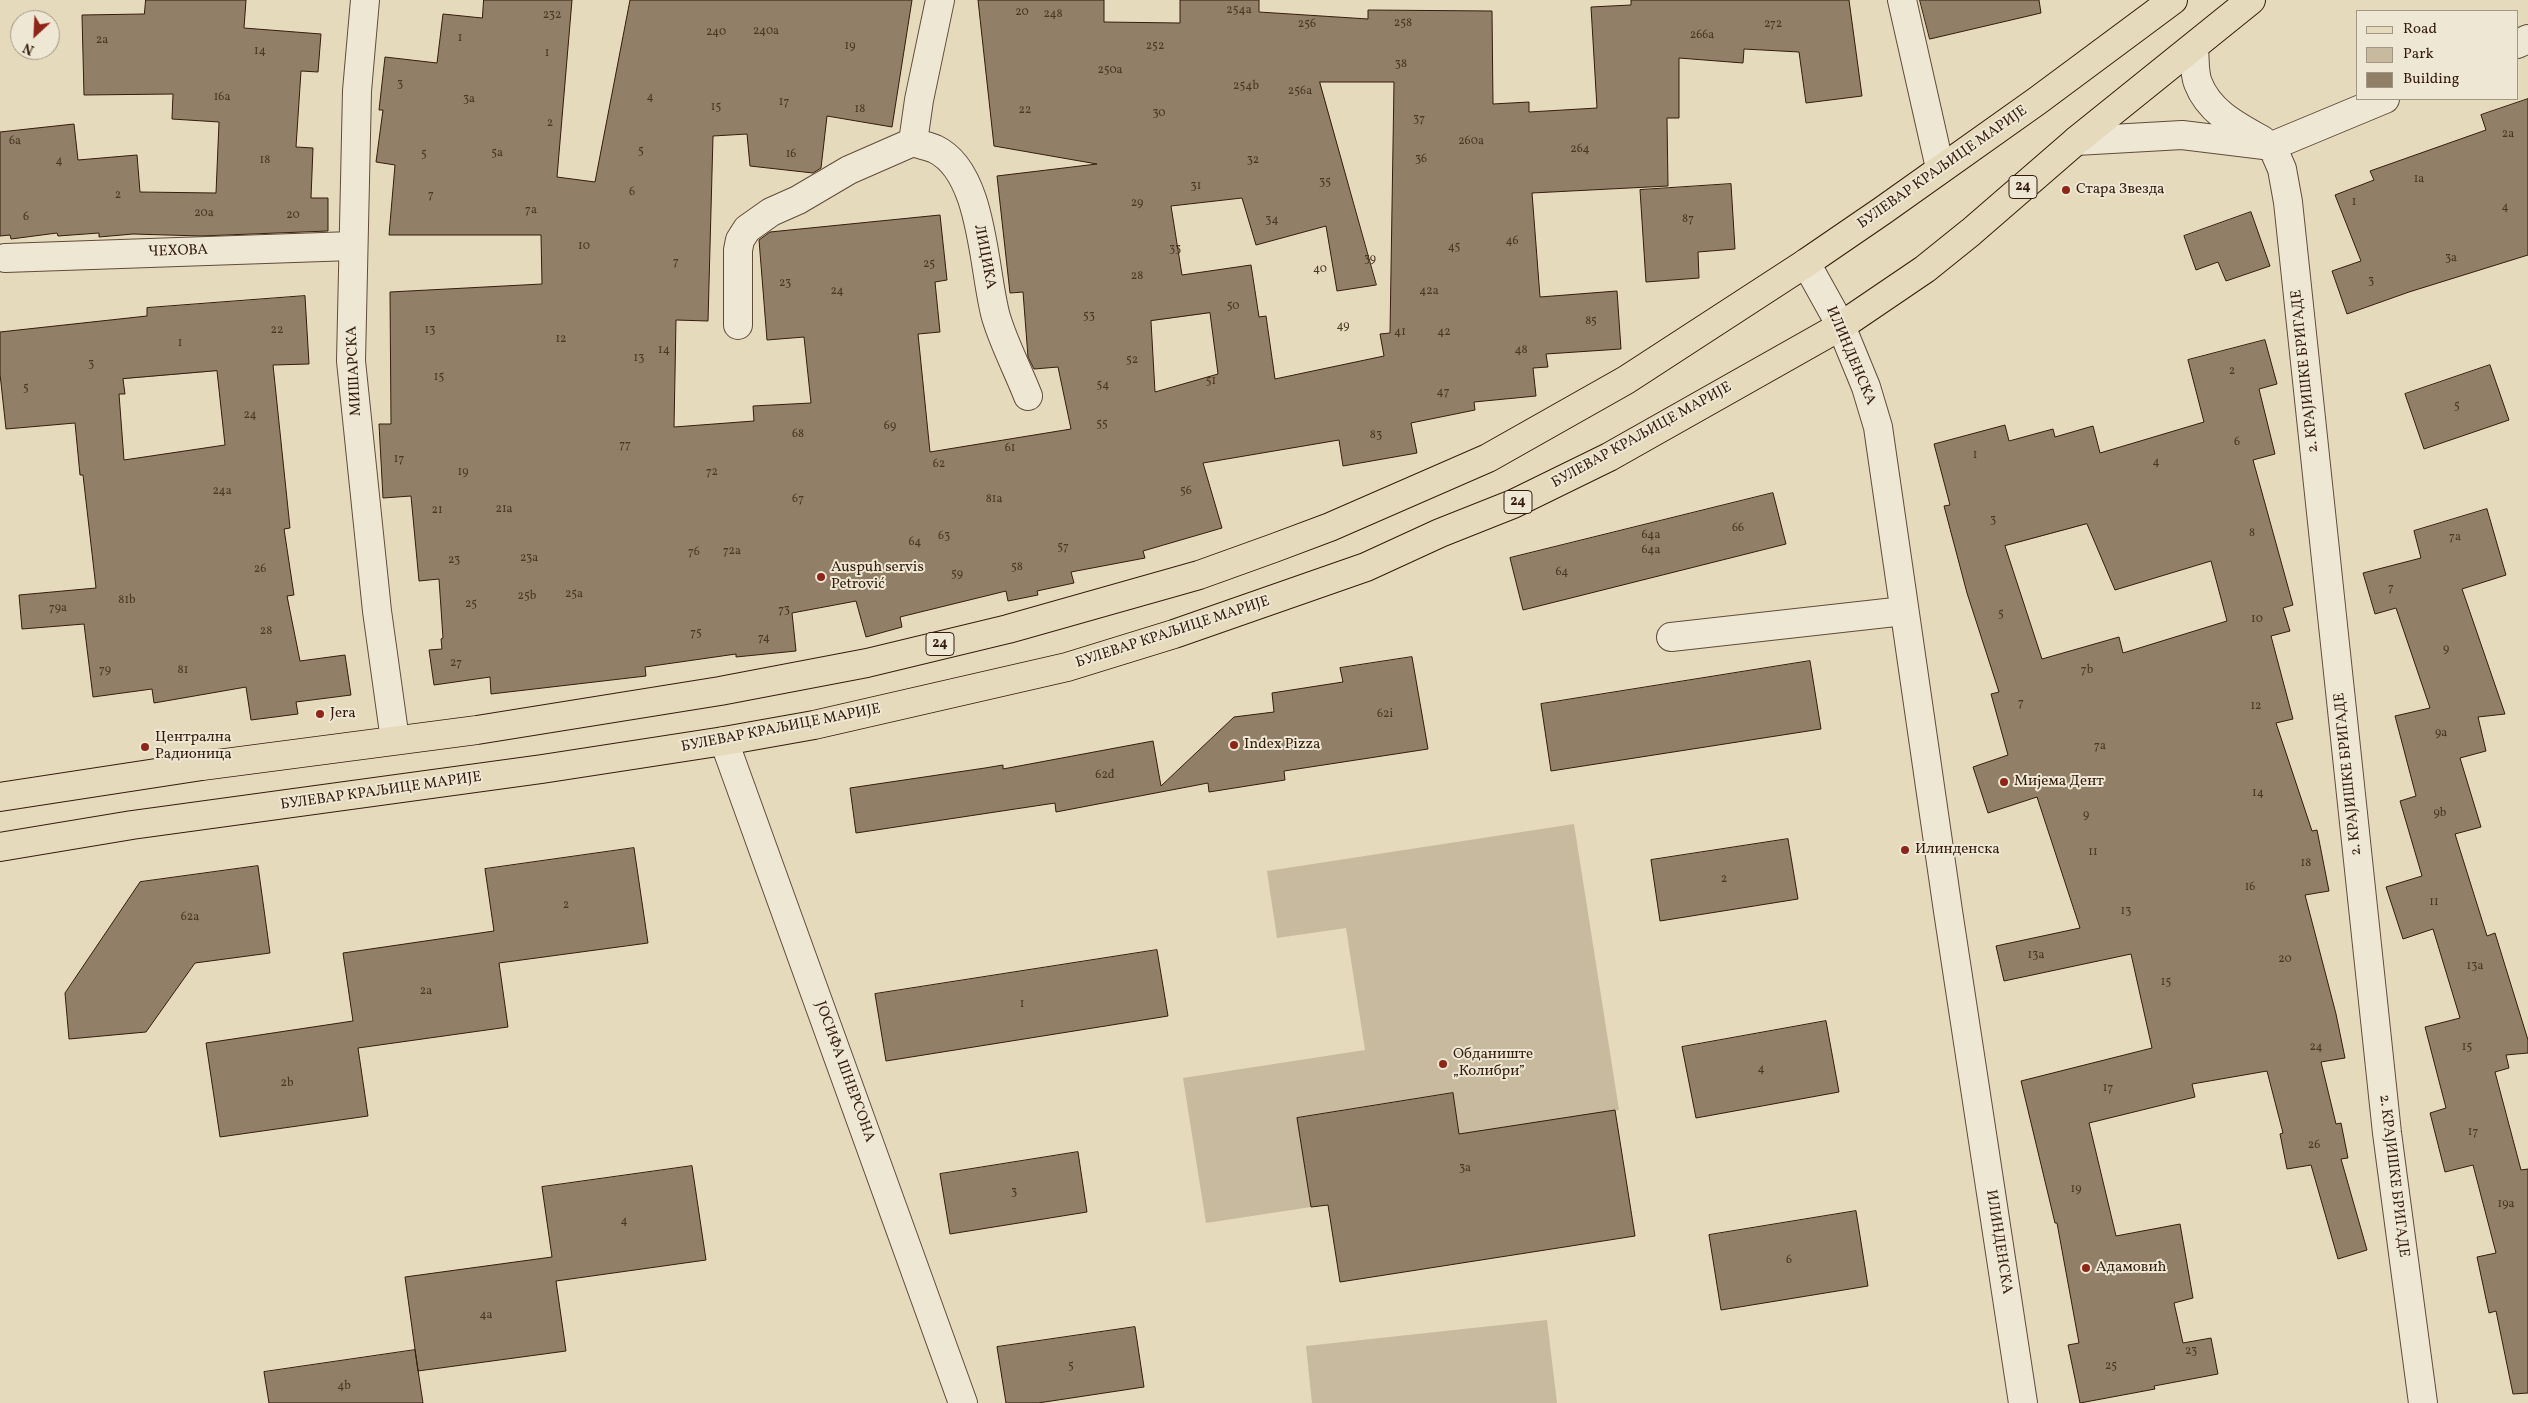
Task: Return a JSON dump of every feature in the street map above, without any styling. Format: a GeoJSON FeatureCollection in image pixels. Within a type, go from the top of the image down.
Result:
{"type":"FeatureCollection","features":[{"type":"Feature","properties":{"kind":"main road","name":"24"},"geometry":{"type":"LineString","coordinates":[[2197,45],[2251,0]]}},
{"type":"Feature","properties":{"kind":"main road","name":"БУЛЕВАР КРАЉИЦЕ МАРИЈЕ"},"geometry":{"type":"LineString","coordinates":[[0,797],[135,775],[657,702],[867,663],[1035,622],[1199,576],[1330,527],[1488,458],[1626,380],[1806,264],[2037,101],[2168,4]]}},
{"type":"Feature","properties":{"kind":"main road","name":"БУЛЕВАР КРАЉИЦЕ МАРИЈЕ"},"geometry":{"type":"LineString","coordinates":[[0,847],[132,825],[276,807],[724,741],[875,712],[1067,667],[1174,634],[1366,567],[1440,533],[1513,504],[1609,457],[1841,326],[1925,269],[1964,238],[2076,141],[2197,45]]}},
{"type":"Feature","properties":{"kind":"street","name":"МИШАРСКА"},"geometry":{"type":"LineString","coordinates":[[365,0],[356,91],[351,361],[377,611],[395,740]]}},
{"type":"Feature","properties":{"kind":"street"},"geometry":{"type":"LineString","coordinates":[[738,325],[738,250],[740,240],[747,229],[771,212],[798,200],[849,170],[913,142],[919,100],[940,0]]}},
{"type":"Feature","properties":{"kind":"street"},"geometry":{"type":"LineString","coordinates":[[1902,0],[1940,168]]}},
{"type":"Feature","properties":{"kind":"street"},"geometry":{"type":"LineString","coordinates":[[2197,45],[2198,83],[2208,100],[2220,114],[2272,146]]}},
{"type":"Feature","properties":{"kind":"street"},"geometry":{"type":"LineString","coordinates":[[2076,141],[2182,135],[2272,146],[2383,100]]}},
{"type":"Feature","properties":{"kind":"street","name":"ЛИЦИКА"},"geometry":{"type":"LineString","coordinates":[[913,142],[936,149],[952,163],[963,177],[974,206],[996,318],[1028,396]]}},
{"type":"Feature","properties":{"kind":"street","name":"2. КРАЈИШКЕ БРИГАДЕ"},"geometry":{"type":"LineString","coordinates":[[2272,146],[2282,169],[2288,202],[2386,1123],[2423,1403]]}},
{"type":"Feature","properties":{"kind":"street","name":"ЧЕХОВА"},"geometry":{"type":"LineString","coordinates":[[5,258],[352,246]]}},
{"type":"Feature","properties":{"kind":"street","name":"ИЛИНДЕНСКА"},"geometry":{"type":"LineString","coordinates":[[1806,264],[1841,326],[1866,387],[1878,427],[2023,1403]]}},
{"type":"Feature","properties":{"kind":"street"},"geometry":{"type":"LineString","coordinates":[[1670,637],[1904,611]]}},
{"type":"Feature","properties":{"kind":"street","name":"ЈОСИФА ШНЕРСОНА"},"geometry":{"type":"LineString","coordinates":[[724,741],[963,1403]]}},
{"type":"Feature","properties":{"kind":"green space","name":"Обданиште „Колибри”"},"geometry":{"type":"Polygon","coordinates":[[[1574,824],[1619,1110],[1459,1134],[1453,1093],[1297,1118],[1311,1207],[1206,1223],[1183,1078],[1365,1050],[1346,928],[1277,938],[1267,871],[1574,824]]]}},
{"type":"Feature","properties":{"kind":"green space"},"geometry":{"type":"Polygon","coordinates":[[[1547,1320],[1557,1403],[1312,1403],[1306,1346],[1547,1320]]]}},
{"type":"Feature","properties":{"kind":"building"},"geometry":{"type":"Polygon","coordinates":[[[146,0],[246,0],[244,28],[321,34],[318,72],[301,71],[296,147],[313,148],[311,198],[328,198],[328,231],[201,236],[133,234],[99,237],[99,233],[58,236],[57,233],[11,239],[10,235],[0,236],[0,132],[74,124],[78,160],[137,155],[140,192],[216,193],[219,122],[172,119],[173,94],[84,95],[82,15],[144,14],[146,0]]]}},
{"type":"Feature","properties":{"kind":"building"},"geometry":{"type":"Polygon","coordinates":[[[484,0],[572,0],[557,177],[595,182],[630,0],[912,0],[892,127],[827,116],[821,168],[813,173],[750,166],[747,134],[713,136],[708,321],[676,320],[674,427],[754,421],[753,406],[811,403],[804,337],[767,340],[759,240],[770,232],[940,215],[947,280],[935,282],[940,332],[918,334],[930,452],[1071,429],[1058,367],[1034,369],[1028,357],[1023,292],[1010,293],[997,176],[1097,164],[994,146],[978,0],[1104,0],[1104,22],[1180,23],[1180,0],[1259,0],[1259,12],[1368,19],[1368,10],[1492,11],[1493,104],[1529,102],[1529,112],[1597,108],[1591,7],[1631,5],[1631,0],[1849,0],[1862,96],[1806,103],[1799,52],[1744,49],[1743,63],[1679,58],[1679,118],[1667,118],[1668,186],[1532,193],[1540,297],[1617,291],[1621,349],[1546,354],[1548,367],[1533,368],[1536,396],[1474,402],[1475,410],[1411,423],[1417,453],[1343,466],[1339,440],[1203,463],[1222,528],[1143,551],[1145,558],[1071,572],[1074,583],[1037,591],[1038,595],[1008,601],[1006,591],[900,617],[902,627],[866,637],[856,601],[792,613],[796,651],[736,657],[736,654],[645,667],[646,676],[491,694],[490,677],[434,685],[429,650],[442,649],[441,639],[443,638],[439,579],[419,581],[411,496],[383,498],[379,424],[391,424],[390,292],[542,284],[541,235],[389,235],[395,165],[376,162],[383,110],[379,110],[385,57],[437,63],[443,14],[482,18],[484,0]],[[1320,82],[1376,285],[1337,291],[1326,226],[1256,245],[1242,198],[1171,206],[1182,275],[1251,265],[1259,317],[1266,316],[1275,379],[1384,356],[1380,334],[1390,333],[1394,82],[1320,82]],[[1210,313],[1151,321],[1155,392],[1218,374],[1210,313]]]}},
{"type":"Feature","properties":{"kind":"building"},"geometry":{"type":"Polygon","coordinates":[[[1920,0],[2039,0],[2041,13],[1930,39],[1920,0]]]}},
{"type":"Feature","properties":{"kind":"building"},"geometry":{"type":"Polygon","coordinates":[[[2528,99],[2528,255],[2409,292],[2347,314],[2332,271],[2361,261],[2335,195],[2374,180],[2370,171],[2486,130],[2481,115],[2528,99]]]}},
{"type":"Feature","properties":{"kind":"building"},"geometry":{"type":"Polygon","coordinates":[[[1731,184],[1735,249],[1698,252],[1699,278],[1646,282],[1640,190],[1731,184]]]}},
{"type":"Feature","properties":{"kind":"building"},"geometry":{"type":"Polygon","coordinates":[[[2251,212],[2270,266],[2226,281],[2218,262],[2196,270],[2184,236],[2251,212]]]}},
{"type":"Feature","properties":{"kind":"building"},"geometry":{"type":"Polygon","coordinates":[[[305,296],[309,364],[273,365],[290,528],[284,529],[294,595],[287,596],[300,661],[345,655],[351,695],[296,702],[298,714],[251,720],[246,687],[154,703],[152,689],[93,697],[84,624],[22,629],[19,595],[96,588],[83,475],[80,475],[75,423],[6,429],[0,374],[0,332],[147,316],[147,308],[305,296]],[[217,371],[123,379],[125,394],[119,394],[124,460],[225,445],[217,371]]]}},
{"type":"Feature","properties":{"kind":"building"},"geometry":{"type":"Polygon","coordinates":[[[2265,340],[2277,384],[2259,389],[2275,454],[2253,460],[2293,605],[2283,608],[2290,631],[2271,636],[2293,719],[2276,723],[2312,831],[2317,830],[2329,891],[2305,895],[2336,1014],[2345,1058],[2321,1062],[2336,1124],[2341,1123],[2348,1158],[2341,1159],[2367,1250],[2338,1259],[2311,1165],[2287,1169],[2280,1134],[2283,1133],[2267,1071],[2192,1084],[2195,1097],[2089,1123],[2116,1236],[2180,1224],[2193,1298],[2174,1303],[2183,1343],[2211,1338],[2218,1374],[2154,1386],[2155,1389],[2080,1403],[2068,1345],[2079,1343],[2057,1223],[2055,1223],[2021,1081],[2152,1048],[2131,954],[2004,981],[1996,946],[2080,928],[2037,797],[1988,813],[1973,767],[2008,755],[1991,694],[1999,692],[1967,593],[1944,506],[1950,505],[1934,444],[2005,425],[2009,441],[2053,429],[2055,437],[2093,426],[2100,453],[2204,422],[2188,360],[2265,340]],[[2087,524],[2005,546],[2042,659],[2119,637],[2123,653],[2227,621],[2211,561],[2115,590],[2087,524]]]}},
{"type":"Feature","properties":{"kind":"building"},"geometry":{"type":"Polygon","coordinates":[[[2490,365],[2509,420],[2424,449],[2405,394],[2490,365]]]}},
{"type":"Feature","properties":{"kind":"building"},"geometry":{"type":"Polygon","coordinates":[[[1773,493],[1786,544],[1523,610],[1510,558],[1773,493]]]}},
{"type":"Feature","properties":{"kind":"building"},"geometry":{"type":"Polygon","coordinates":[[[2487,509],[2506,575],[2462,589],[2505,714],[2478,717],[2486,751],[2460,758],[2481,827],[2455,834],[2487,936],[2495,933],[2528,1040],[2528,1053],[2506,1055],[2509,1068],[2495,1072],[2521,1170],[2528,1169],[2528,1393],[2513,1394],[2496,1311],[2489,1313],[2477,1257],[2496,1253],[2473,1165],[2445,1172],[2430,1113],[2446,1108],[2425,1027],[2460,1018],[2433,929],[2403,939],[2386,887],[2422,876],[2400,801],[2416,796],[2395,716],[2430,708],[2396,608],[2375,614],[2363,573],[2421,558],[2414,531],[2487,509]]]}},
{"type":"Feature","properties":{"kind":"building"},"geometry":{"type":"Polygon","coordinates":[[[1412,657],[1428,749],[1284,771],[1285,780],[1209,792],[1208,783],[1056,812],[1055,803],[856,833],[850,788],[1003,765],[1003,769],[1153,741],[1161,786],[1234,717],[1274,712],[1272,693],[1343,682],[1340,668],[1412,657]]]}},
{"type":"Feature","properties":{"kind":"building"},"geometry":{"type":"Polygon","coordinates":[[[1810,661],[1821,729],[1551,771],[1541,704],[1810,661]]]}},
{"type":"Feature","properties":{"kind":"building"},"geometry":{"type":"Polygon","coordinates":[[[1788,839],[1798,899],[1660,921],[1651,860],[1788,839]]]}},
{"type":"Feature","properties":{"kind":"building"},"geometry":{"type":"Polygon","coordinates":[[[634,848],[648,943],[499,963],[508,1027],[358,1048],[368,1116],[220,1137],[206,1043],[353,1021],[343,953],[494,931],[485,869],[634,848]]]}},
{"type":"Feature","properties":{"kind":"building"},"geometry":{"type":"Polygon","coordinates":[[[258,866],[270,953],[195,963],[146,1032],[69,1039],[65,993],[140,882],[258,866]]]}},
{"type":"Feature","properties":{"kind":"building"},"geometry":{"type":"Polygon","coordinates":[[[1157,950],[1168,1016],[886,1061],[875,994],[1157,950]]]}},
{"type":"Feature","properties":{"kind":"building"},"geometry":{"type":"Polygon","coordinates":[[[1826,1021],[1839,1092],[1696,1118],[1682,1047],[1826,1021]]]}},
{"type":"Feature","properties":{"kind":"building"},"geometry":{"type":"Polygon","coordinates":[[[1453,1093],[1459,1134],[1615,1110],[1635,1236],[1340,1282],[1328,1205],[1311,1207],[1297,1118],[1453,1093]]]}},
{"type":"Feature","properties":{"kind":"building"},"geometry":{"type":"Polygon","coordinates":[[[1078,1152],[1087,1212],[950,1234],[940,1174],[1078,1152]]]}},
{"type":"Feature","properties":{"kind":"building"},"geometry":{"type":"Polygon","coordinates":[[[692,1166],[706,1260],[556,1281],[566,1351],[418,1371],[405,1277],[552,1257],[542,1187],[692,1166]]]}},
{"type":"Feature","properties":{"kind":"building"},"geometry":{"type":"Polygon","coordinates":[[[1856,1211],[1868,1286],[1721,1310],[1709,1235],[1856,1211]]]}},
{"type":"Feature","properties":{"kind":"building"},"geometry":{"type":"Polygon","coordinates":[[[1135,1327],[1144,1387],[1038,1403],[1006,1403],[997,1347],[1135,1327]]]}},
{"type":"Feature","properties":{"kind":"building"},"geometry":{"type":"Polygon","coordinates":[[[415,1350],[423,1403],[269,1403],[264,1372],[415,1350]]]}},
{"type":"Feature","properties":{"kind":"place","name":"Стара Звезда"},"geometry":{"type":"Point","coordinates":[2066,190]}},
{"type":"Feature","properties":{"kind":"place","name":"Auspuh servis Petrović"},"geometry":{"type":"Point","coordinates":[821,577]}},
{"type":"Feature","properties":{"kind":"place","name":"Jera"},"geometry":{"type":"Point","coordinates":[320,714]}},
{"type":"Feature","properties":{"kind":"place","name":"Index Pizza"},"geometry":{"type":"Point","coordinates":[1234,745]}},
{"type":"Feature","properties":{"kind":"place","name":"Централна Радионица"},"geometry":{"type":"Point","coordinates":[145,747]}},
{"type":"Feature","properties":{"kind":"place","name":"Мијема Дент"},"geometry":{"type":"Point","coordinates":[2004,782]}},
{"type":"Feature","properties":{"kind":"place","name":"Илинденска"},"geometry":{"type":"Point","coordinates":[1905,850]}},
{"type":"Feature","properties":{"kind":"place","name":"Обданиште „Колибри”"},"geometry":{"type":"Point","coordinates":[1443,1064]}},
{"type":"Feature","properties":{"kind":"place","name":"Адамовић"},"geometry":{"type":"Point","coordinates":[2086,1268]}}]}
